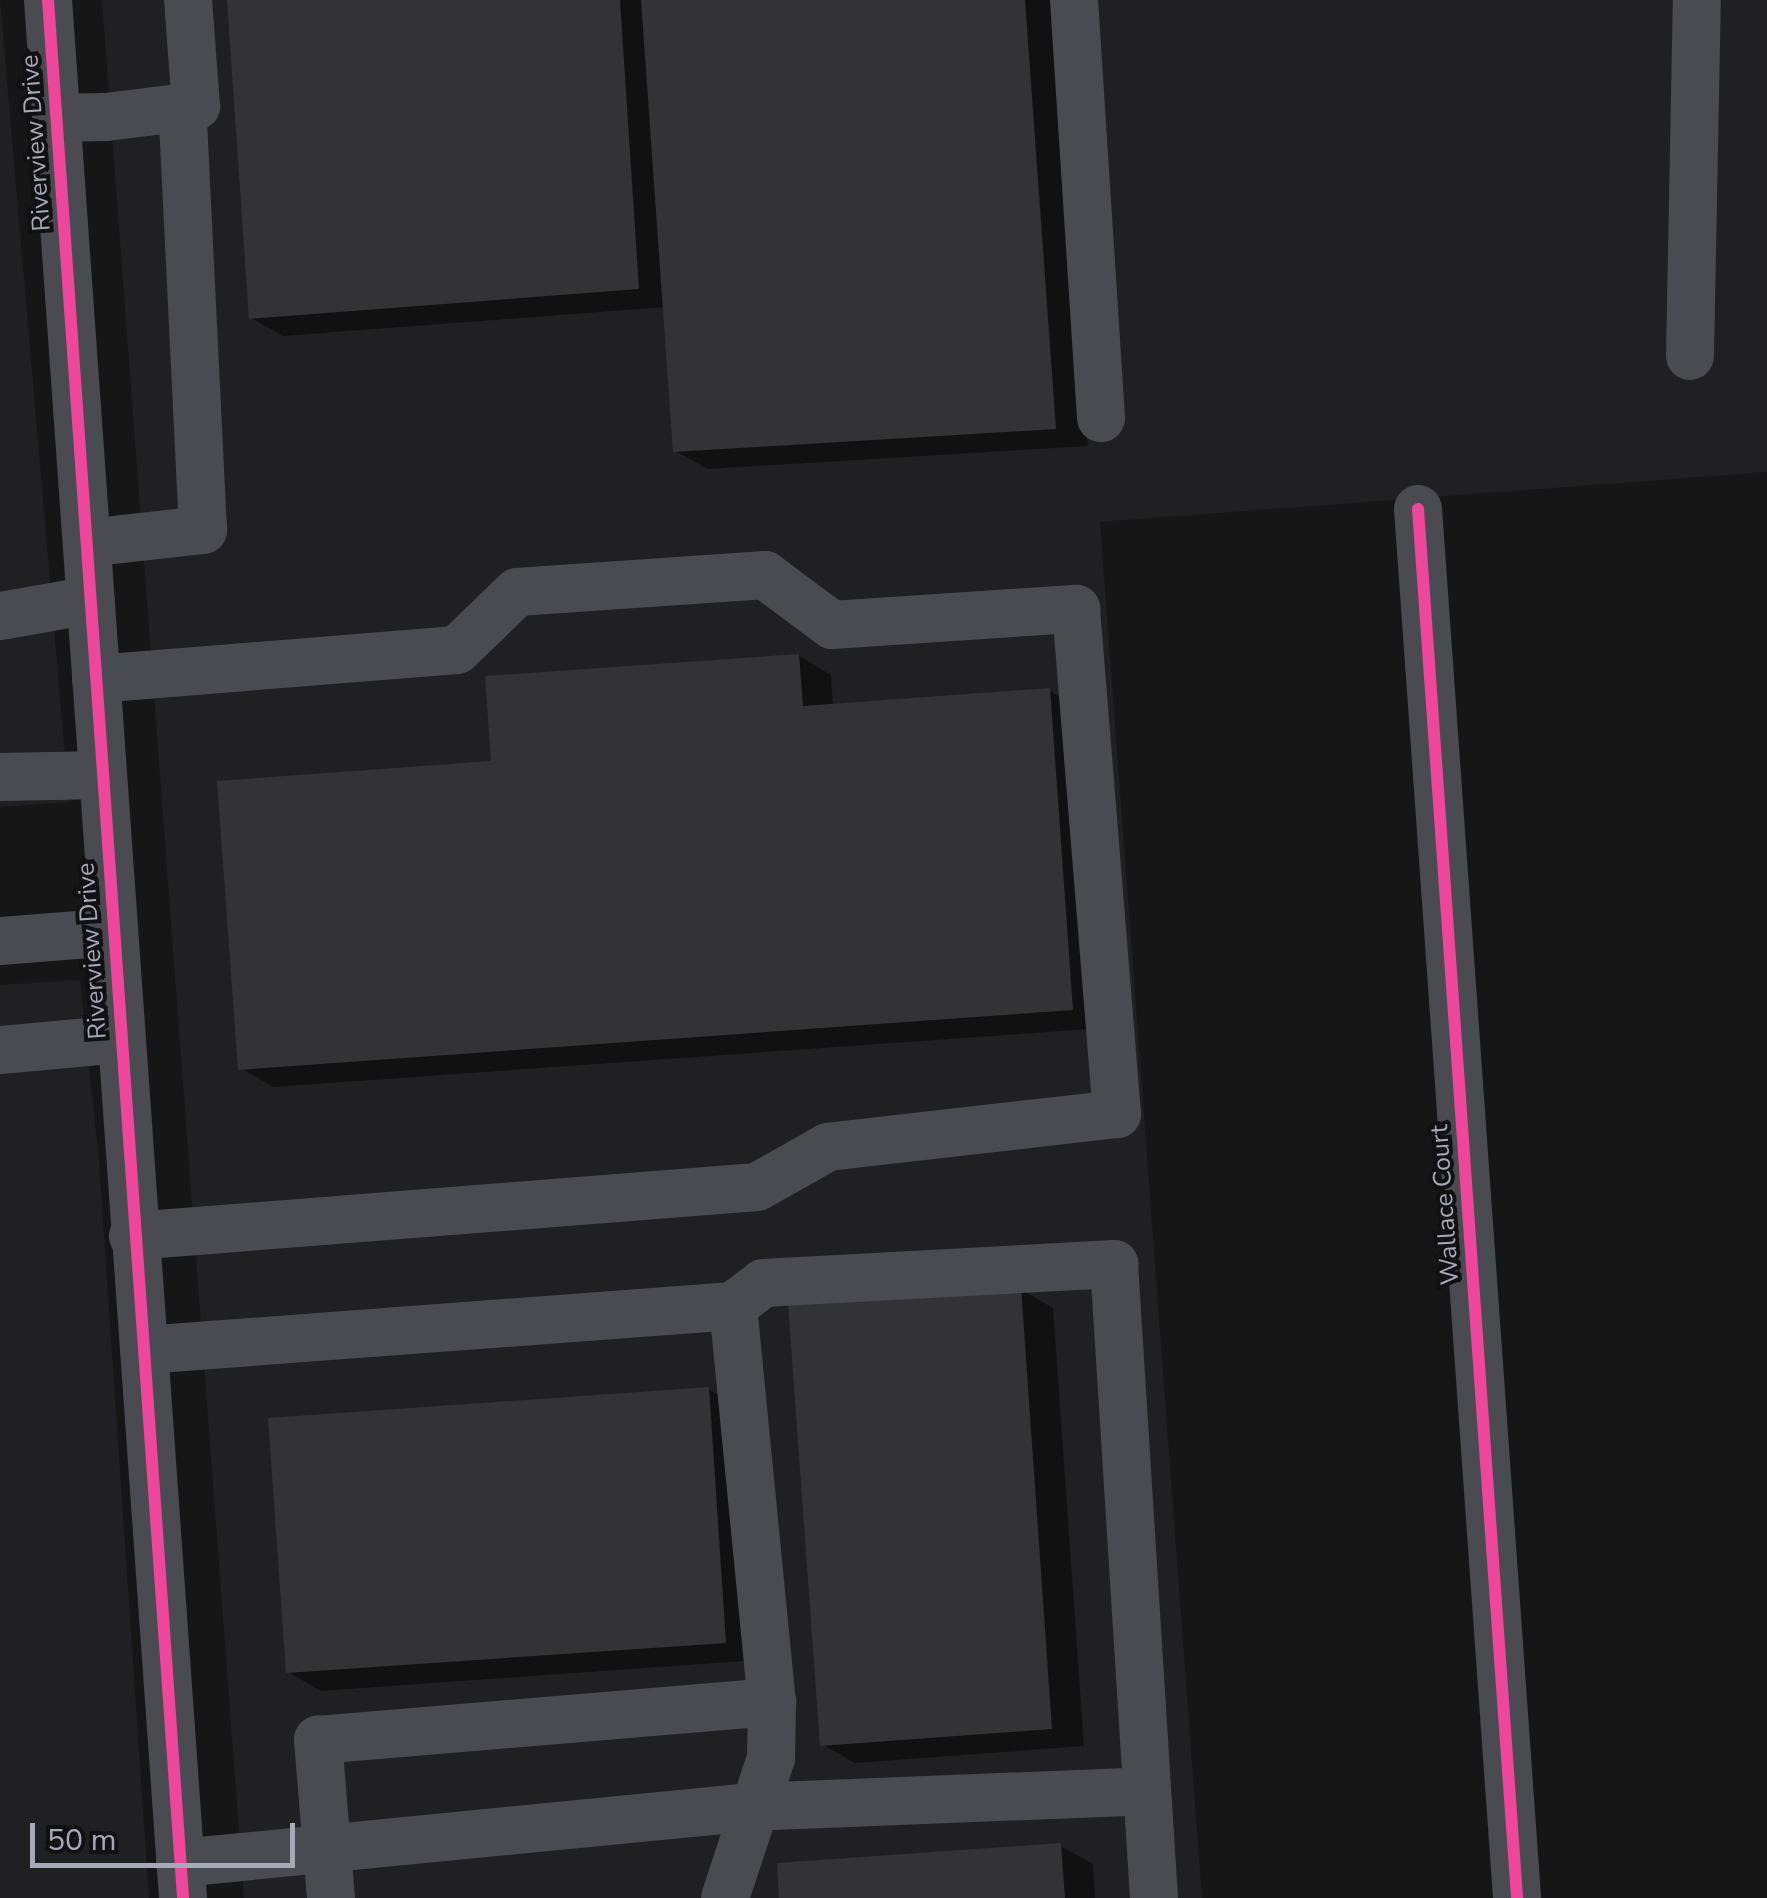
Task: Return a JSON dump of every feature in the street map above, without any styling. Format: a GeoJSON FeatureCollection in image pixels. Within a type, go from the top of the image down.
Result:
{"type":"FeatureCollection","features":[{"type":"Feature","properties":{"kind":"street","name":"Riverview Drive"},"geometry":{"type":"LineString","coordinates":[[48,0],[182,1880]]}},
{"type":"Feature","properties":{"kind":"street"},"geometry":{"type":"LineString","coordinates":[[56,118],[106,117],[196,106],[188,0]]}},
{"type":"Feature","properties":{"kind":"street"},"geometry":{"type":"LineString","coordinates":[[1074,0],[1101,418]]}},
{"type":"Feature","properties":{"kind":"street"},"geometry":{"type":"LineString","coordinates":[[1690,356],[1697,0]]}},
{"type":"Feature","properties":{"kind":"street"},"geometry":{"type":"LineString","coordinates":[[87,543],[204,530],[182,107]]}},
{"type":"Feature","properties":{"kind":"street","name":"Wallace Court"},"geometry":{"type":"LineString","coordinates":[[1418,509],[1518,1898]]}},
{"type":"Feature","properties":{"kind":"street"},"geometry":{"type":"LineString","coordinates":[[96,679],[457,650],[517,592],[765,575],[832,624],[1076,610],[1117,1114],[828,1147],[757,1188],[134,1236]]}},
{"type":"Feature","properties":{"kind":"street"},"geometry":{"type":"LineString","coordinates":[[0,616],[91,600]]}},
{"type":"Feature","properties":{"kind":"street"},"geometry":{"type":"LineString","coordinates":[[0,777],[103,776]]}},
{"type":"Feature","properties":{"kind":"street"},"geometry":{"type":"LineString","coordinates":[[0,941],[114,932]]}},
{"type":"Feature","properties":{"kind":"street"},"geometry":{"type":"LineString","coordinates":[[0,1050],[121,1038]]}},
{"type":"Feature","properties":{"kind":"street"},"geometry":{"type":"LineString","coordinates":[[144,1350],[733,1306],[763,1282],[1114,1264],[1154,1898]]}},
{"type":"Feature","properties":{"kind":"street"},"geometry":{"type":"LineString","coordinates":[[725,1898],[771,1758],[772,1702],[733,1306]]}},
{"type":"Feature","properties":{"kind":"street"},"geometry":{"type":"LineString","coordinates":[[331,1898],[318,1740],[772,1702]]}},
{"type":"Feature","properties":{"kind":"street"},"geometry":{"type":"LineString","coordinates":[[182,1880],[326,1848],[752,1807],[1147,1792]]}},
{"type":"Feature","properties":{"kind":"shaded area"},"geometry":{"type":"Polygon","coordinates":[[[0,0],[69,802],[0,807],[0,0]]]}},
{"type":"Feature","properties":{"kind":"shaded area"},"geometry":{"type":"Polygon","coordinates":[[[102,0],[1767,0],[1767,472],[1100,522],[1202,1898],[244,1898],[102,0]]]}},
{"type":"Feature","properties":{"kind":"shaded area"},"geometry":{"type":"Polygon","coordinates":[[[80,980],[99,1162],[149,1898],[0,1898],[0,985],[80,980]]]}},
{"type":"Feature","properties":{"kind":"building"},"geometry":{"type":"Polygon","coordinates":[[[227,0],[620,0],[639,289],[249,319],[227,0]]]}},
{"type":"Feature","properties":{"kind":"building"},"geometry":{"type":"Polygon","coordinates":[[[641,0],[1025,0],[1056,429],[673,452],[641,0]]]}},
{"type":"Feature","properties":{"kind":"building"},"geometry":{"type":"Polygon","coordinates":[[[799,654],[803,706],[1050,688],[1073,1010],[238,1070],[217,781],[491,761],[485,676],[799,654]]]}},
{"type":"Feature","properties":{"kind":"building"},"geometry":{"type":"Polygon","coordinates":[[[1021,1287],[1052,1729],[820,1746],[788,1303],[1021,1287]]]}},
{"type":"Feature","properties":{"kind":"building"},"geometry":{"type":"Polygon","coordinates":[[[709,1387],[726,1643],[286,1673],[268,1418],[709,1387]]]}},
{"type":"Feature","properties":{"kind":"building"},"geometry":{"type":"Polygon","coordinates":[[[1061,1843],[1065,1898],[779,1898],[777,1863],[1061,1843]]]}},
{"type":"Feature","properties":{"kind":"cycle path"},"geometry":{"type":"LineString","coordinates":[[48,0],[183,1898]]}},
{"type":"Feature","properties":{"kind":"cycle path"},"geometry":{"type":"LineString","coordinates":[[1418,509],[1517,1898]]}}]}
